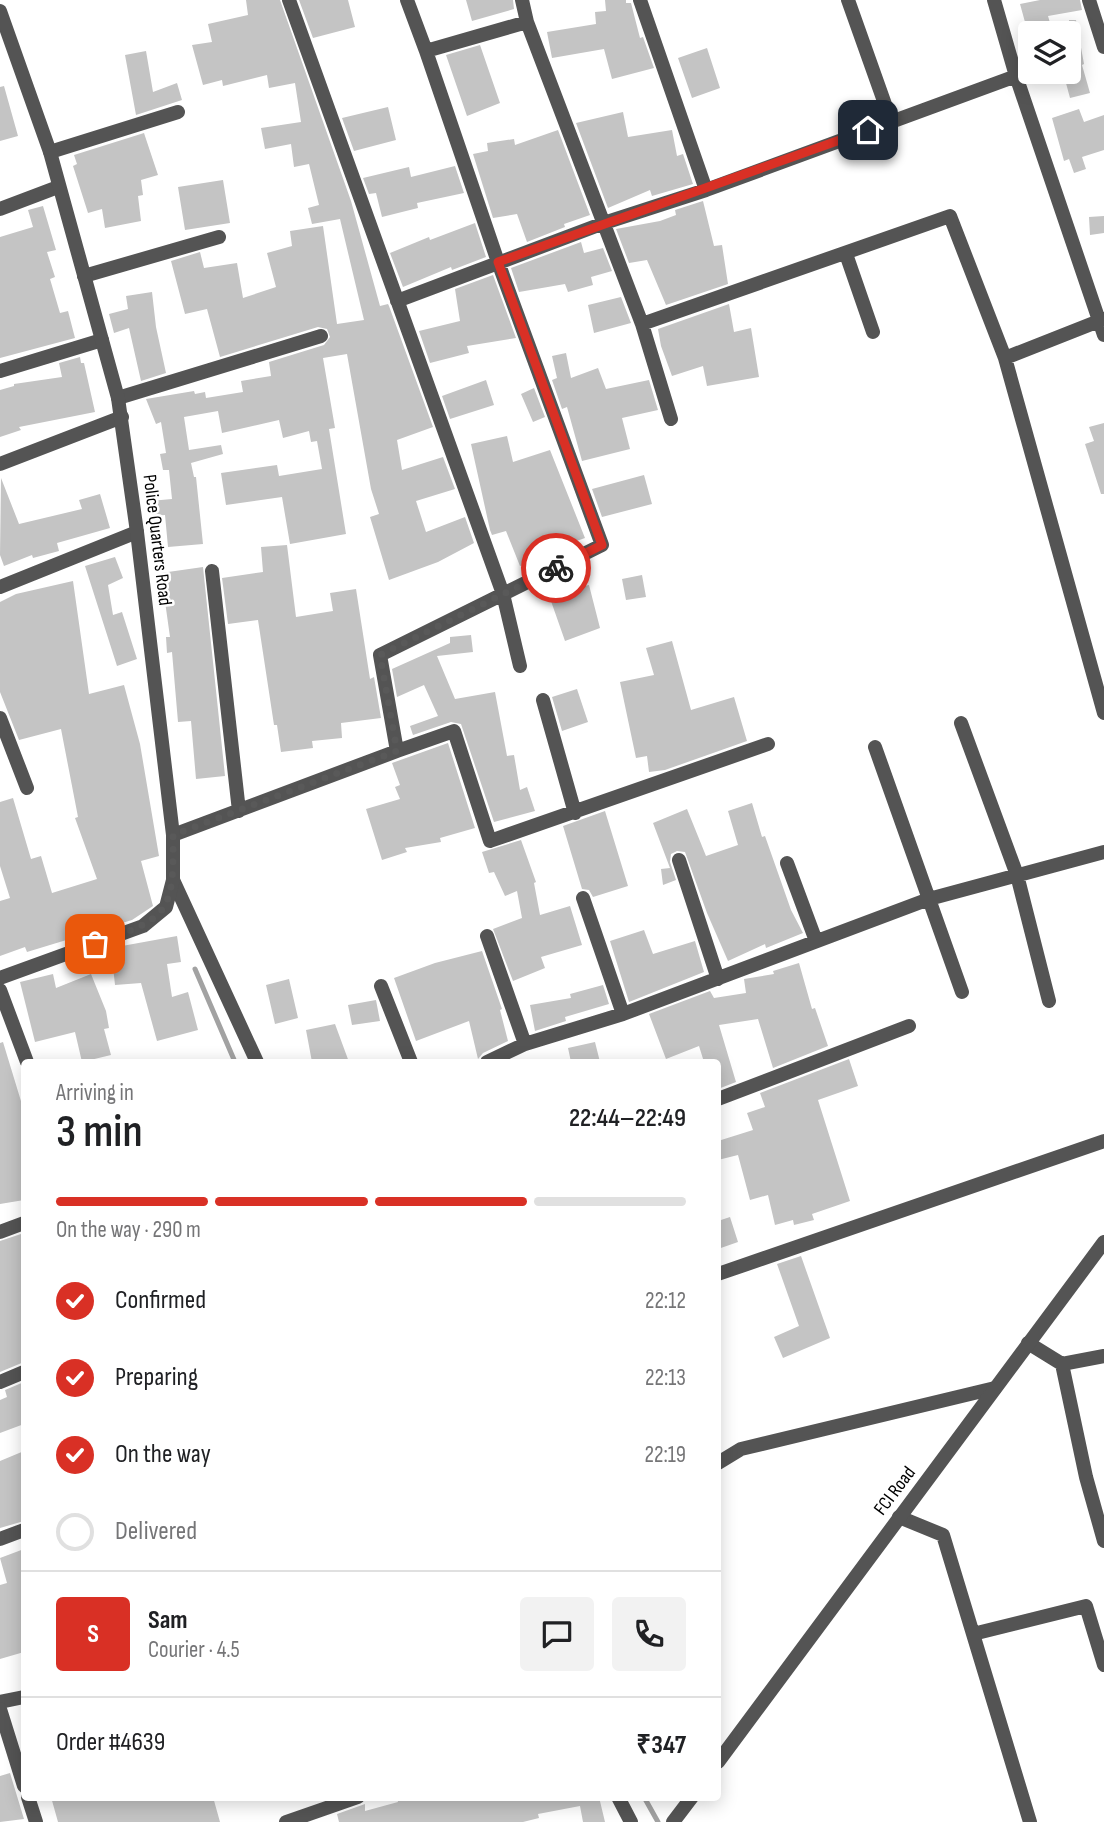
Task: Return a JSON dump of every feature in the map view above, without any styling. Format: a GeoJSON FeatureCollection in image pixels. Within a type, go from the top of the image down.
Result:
{"type":"FeatureCollection","features":[{"type":"Feature","properties":{"kind":"street"},"geometry":{"type":"LineString","coordinates":[[289,0],[503,594],[520,666]]}},
{"type":"Feature","properties":{"kind":"street"},"geometry":{"type":"LineString","coordinates":[[397,751],[380,655],[602,545],[498,262],[407,0]]}},
{"type":"Feature","properties":{"kind":"street"},"geometry":{"type":"LineString","coordinates":[[522,0],[527,22],[642,324],[671,419]]}},
{"type":"Feature","properties":{"kind":"street"},"geometry":{"type":"LineString","coordinates":[[640,0],[706,190]]}},
{"type":"Feature","properties":{"kind":"street"},"geometry":{"type":"LineString","coordinates":[[848,0],[891,121]]}},
{"type":"Feature","properties":{"kind":"street"},"geometry":{"type":"LineString","coordinates":[[994,0],[1016,76],[1102,325],[1004,358]]}},
{"type":"Feature","properties":{"kind":"street"},"geometry":{"type":"LineString","coordinates":[[1089,0],[1104,47]]}},
{"type":"Feature","properties":{"kind":"street","name":"Police Quarters Road"},"geometry":{"type":"LineString","coordinates":[[0,11],[50,152],[122,417],[173,835],[173,880],[166,907],[143,926],[0,978]]}},
{"type":"Feature","properties":{"kind":"street"},"geometry":{"type":"LineString","coordinates":[[426,51],[527,22]]}},
{"type":"Feature","properties":{"kind":"street"},"geometry":{"type":"LineString","coordinates":[[397,300],[1016,76]]}},
{"type":"Feature","properties":{"kind":"street"},"geometry":{"type":"LineString","coordinates":[[50,152],[178,113]]}},
{"type":"Feature","properties":{"kind":"street"},"geometry":{"type":"LineString","coordinates":[[0,209],[58,187]]}},
{"type":"Feature","properties":{"kind":"street"},"geometry":{"type":"LineString","coordinates":[[642,324],[950,216],[1004,358],[1104,713]]}},
{"type":"Feature","properties":{"kind":"street"},"geometry":{"type":"LineString","coordinates":[[84,276],[219,237]]}},
{"type":"Feature","properties":{"kind":"street"},"geometry":{"type":"LineString","coordinates":[[846,254],[873,332]]}},
{"type":"Feature","properties":{"kind":"street"},"geometry":{"type":"LineString","coordinates":[[118,398],[321,336]]}},
{"type":"Feature","properties":{"kind":"street"},"geometry":{"type":"LineString","coordinates":[[0,371],[102,340]]}},
{"type":"Feature","properties":{"kind":"street"},"geometry":{"type":"LineString","coordinates":[[0,464],[122,417]]}},
{"type":"Feature","properties":{"kind":"street"},"geometry":{"type":"LineString","coordinates":[[0,586],[137,532]]}},
{"type":"Feature","properties":{"kind":"street"},"geometry":{"type":"LineString","coordinates":[[212,571],[239,811]]}},
{"type":"Feature","properties":{"kind":"street"},"geometry":{"type":"LineString","coordinates":[[543,700],[575,813]]}},
{"type":"Feature","properties":{"kind":"street"},"geometry":{"type":"LineString","coordinates":[[0,718],[27,788]]}},
{"type":"Feature","properties":{"kind":"street"},"geometry":{"type":"LineString","coordinates":[[961,723],[1017,875],[1049,1001]]}},
{"type":"Feature","properties":{"kind":"street"},"geometry":{"type":"LineString","coordinates":[[173,835],[454,731],[490,841],[768,744]]}},
{"type":"Feature","properties":{"kind":"street"},"geometry":{"type":"LineString","coordinates":[[875,747],[962,992]]}},
{"type":"Feature","properties":{"kind":"street"},"geometry":{"type":"LineString","coordinates":[[493,1059],[525,1044],[623,1014],[929,899],[1104,852]]}},
{"type":"Feature","properties":{"kind":"street"},"geometry":{"type":"LineString","coordinates":[[679,860],[718,979]]}},
{"type":"Feature","properties":{"kind":"street"},"geometry":{"type":"LineString","coordinates":[[787,863],[816,941]]}},
{"type":"Feature","properties":{"kind":"street"},"geometry":{"type":"LineString","coordinates":[[173,880],[256,1059]]}},
{"type":"Feature","properties":{"kind":"street"},"geometry":{"type":"LineString","coordinates":[[583,898],[623,1014]]}},
{"type":"Feature","properties":{"kind":"street"},"geometry":{"type":"LineString","coordinates":[[486,936],[525,1044]]}},
{"type":"Feature","properties":{"kind":"street"},"geometry":{"type":"LineString","coordinates":[[381,986],[410,1059]]}},
{"type":"Feature","properties":{"kind":"street"},"geometry":{"type":"LineString","coordinates":[[0,990],[26,1059]]}},
{"type":"Feature","properties":{"kind":"street"},"geometry":{"type":"LineString","coordinates":[[721,1098],[909,1026]]}},
{"type":"Feature","properties":{"kind":"street"},"geometry":{"type":"LineString","coordinates":[[721,1273],[1104,1141]]}},
{"type":"Feature","properties":{"kind":"street"},"geometry":{"type":"LineString","coordinates":[[0,1232],[21,1224]]}},
{"type":"Feature","properties":{"kind":"street","name":"FCI Road"},"geometry":{"type":"LineString","coordinates":[[721,1758],[1104,1242]]}},
{"type":"Feature","properties":{"kind":"street"},"geometry":{"type":"LineString","coordinates":[[1028,1343],[1062,1364],[1104,1356]]}},
{"type":"Feature","properties":{"kind":"street"},"geometry":{"type":"LineString","coordinates":[[1062,1364],[1097,1491],[1104,1541]]}},
{"type":"Feature","properties":{"kind":"street"},"geometry":{"type":"LineString","coordinates":[[0,1382],[21,1373]]}},
{"type":"Feature","properties":{"kind":"street"},"geometry":{"type":"LineString","coordinates":[[721,1461],[741,1449],[995,1388]]}},
{"type":"Feature","properties":{"kind":"street"},"geometry":{"type":"LineString","coordinates":[[899,1517],[943,1535],[1030,1822]]}},
{"type":"Feature","properties":{"kind":"street"},"geometry":{"type":"LineString","coordinates":[[0,1539],[21,1531]]}},
{"type":"Feature","properties":{"kind":"street"},"geometry":{"type":"LineString","coordinates":[[973,1634],[1086,1606],[1104,1665]]}},
{"type":"Feature","properties":{"kind":"street"},"geometry":{"type":"LineString","coordinates":[[0,1702],[21,1698]]}},
{"type":"Feature","properties":{"kind":"street"},"geometry":{"type":"LineString","coordinates":[[0,1709],[21,1776]]}},
{"type":"Feature","properties":{"kind":"street"},"geometry":{"type":"LineString","coordinates":[[29,1801],[36,1822]]}},
{"type":"Feature","properties":{"kind":"street"},"geometry":{"type":"LineString","coordinates":[[286,1822],[346,1801]]}},
{"type":"Feature","properties":{"kind":"street"},"geometry":{"type":"LineString","coordinates":[[620,1801],[631,1822]]}},
{"type":"Feature","properties":{"kind":"street"},"geometry":{"type":"LineString","coordinates":[[673,1822],[689,1801]]}},
{"type":"Feature","properties":{"kind":"building"},"geometry":{"type":"Polygon","coordinates":[[[246,0],[280,0],[351,201],[380,306],[389,306],[433,427],[397,440],[402,470],[443,457],[455,489],[416,501],[426,532],[465,517],[474,543],[438,562],[389,580],[370,517],[379,514],[371,489],[347,354],[323,358],[335,428],[329,429],[346,534],[290,544],[282,497],[226,505],[221,473],[277,465],[279,476],[322,469],[317,441],[311,442],[309,431],[283,438],[279,420],[222,433],[218,411],[184,417],[189,450],[221,445],[223,454],[191,463],[196,477],[203,544],[168,547],[165,515],[152,516],[150,501],[172,499],[169,470],[163,470],[160,454],[166,453],[161,422],[156,424],[146,399],[194,391],[195,394],[205,392],[206,398],[243,392],[241,381],[271,376],[269,362],[324,345],[330,337],[327,329],[318,327],[220,357],[207,309],[185,314],[171,261],[200,252],[204,268],[237,263],[243,298],[276,287],[267,253],[292,246],[290,231],[323,226],[337,324],[364,320],[340,219],[312,224],[308,208],[319,205],[309,164],[294,167],[291,144],[265,149],[261,128],[301,122],[295,83],[269,88],[267,75],[223,86],[222,80],[203,85],[192,45],[212,42],[208,24],[248,15],[246,0]]]}},
{"type":"Feature","properties":{"kind":"building"},"geometry":{"type":"Polygon","coordinates":[[[299,0],[348,0],[355,27],[313,38],[299,0]]]}},
{"type":"Feature","properties":{"kind":"building"},"geometry":{"type":"Polygon","coordinates":[[[466,0],[513,0],[514,9],[472,21],[466,0]]]}},
{"type":"Feature","properties":{"kind":"building"},"geometry":{"type":"Polygon","coordinates":[[[605,0],[626,0],[626,3],[631,3],[640,38],[643,37],[654,68],[612,79],[604,49],[552,58],[547,32],[596,24],[595,12],[606,11],[605,0]]]}},
{"type":"Feature","properties":{"kind":"building"},"geometry":{"type":"Polygon","coordinates":[[[1040,0],[1080,0],[1082,10],[1048,16],[1049,21],[1025,21],[1020,4],[1040,0]]]}},
{"type":"Feature","properties":{"kind":"building"},"geometry":{"type":"Polygon","coordinates":[[[480,45],[500,103],[467,116],[446,55],[480,45]]]}},
{"type":"Feature","properties":{"kind":"building"},"geometry":{"type":"Polygon","coordinates":[[[707,48],[720,88],[692,98],[678,58],[707,48]]]}},
{"type":"Feature","properties":{"kind":"building"},"geometry":{"type":"Polygon","coordinates":[[[1081,48],[1082,65],[1090,93],[1070,98],[1066,84],[1081,84],[1081,48]]]}},
{"type":"Feature","properties":{"kind":"building"},"geometry":{"type":"Polygon","coordinates":[[[146,51],[153,92],[177,83],[182,100],[136,115],[125,55],[146,51]]]}},
{"type":"Feature","properties":{"kind":"building"},"geometry":{"type":"Polygon","coordinates":[[[4,86],[18,136],[0,141],[0,87],[4,86]]]}},
{"type":"Feature","properties":{"kind":"building"},"geometry":{"type":"Polygon","coordinates":[[[388,107],[396,140],[354,151],[342,118],[388,107]]]}},
{"type":"Feature","properties":{"kind":"building"},"geometry":{"type":"Polygon","coordinates":[[[1079,109],[1084,122],[1104,115],[1104,150],[1082,157],[1086,169],[1074,173],[1069,159],[1064,161],[1052,118],[1079,109]]]}},
{"type":"Feature","properties":{"kind":"building"},"geometry":{"type":"Polygon","coordinates":[[[623,112],[628,137],[672,130],[677,156],[683,154],[693,184],[652,196],[650,190],[608,208],[576,123],[623,112]]]}},
{"type":"Feature","properties":{"kind":"building"},"geometry":{"type":"Polygon","coordinates":[[[558,130],[590,215],[527,242],[517,214],[493,218],[473,154],[488,151],[487,143],[514,139],[515,145],[558,130]]]}},
{"type":"Feature","properties":{"kind":"building"},"geometry":{"type":"Polygon","coordinates":[[[144,133],[158,175],[141,180],[143,195],[138,196],[141,221],[105,228],[102,209],[88,213],[73,166],[77,164],[74,155],[144,133]]]}},
{"type":"Feature","properties":{"kind":"building"},"geometry":{"type":"Polygon","coordinates":[[[455,166],[464,193],[417,203],[418,208],[382,217],[376,193],[369,194],[363,178],[409,167],[411,177],[455,166]]]}},
{"type":"Feature","properties":{"kind":"building"},"geometry":{"type":"Polygon","coordinates":[[[223,180],[230,223],[185,230],[178,187],[223,180]]]}},
{"type":"Feature","properties":{"kind":"building"},"geometry":{"type":"Polygon","coordinates":[[[703,201],[714,246],[722,245],[728,284],[666,305],[647,260],[629,263],[616,229],[660,221],[676,215],[675,210],[703,201]]]}},
{"type":"Feature","properties":{"kind":"building"},"geometry":{"type":"Polygon","coordinates":[[[43,206],[56,250],[47,252],[55,277],[50,279],[60,313],[68,311],[75,338],[0,358],[0,237],[33,227],[28,210],[43,206]]]}},
{"type":"Feature","properties":{"kind":"building"},"geometry":{"type":"Polygon","coordinates":[[[1104,216],[1104,233],[1090,235],[1089,217],[1104,216]]]}},
{"type":"Feature","properties":{"kind":"building"},"geometry":{"type":"Polygon","coordinates":[[[475,223],[486,257],[452,270],[451,267],[403,287],[390,253],[429,237],[430,240],[475,223]]]}},
{"type":"Feature","properties":{"kind":"building"},"geometry":{"type":"Polygon","coordinates":[[[581,242],[584,253],[603,248],[612,271],[591,277],[593,285],[568,292],[565,284],[519,292],[511,268],[581,242]]]}},
{"type":"Feature","properties":{"kind":"building"},"geometry":{"type":"Polygon","coordinates":[[[493,275],[516,338],[467,346],[469,353],[430,363],[419,331],[460,321],[455,289],[493,275]]]}},
{"type":"Feature","properties":{"kind":"building"},"geometry":{"type":"Polygon","coordinates":[[[152,292],[166,373],[141,381],[129,328],[114,333],[109,314],[128,309],[126,296],[152,292]]]}},
{"type":"Feature","properties":{"kind":"building"},"geometry":{"type":"Polygon","coordinates":[[[621,297],[631,323],[594,333],[588,305],[621,297]]]}},
{"type":"Feature","properties":{"kind":"building"},"geometry":{"type":"Polygon","coordinates":[[[729,304],[734,332],[751,328],[759,377],[707,386],[703,366],[672,376],[658,329],[729,304]]]}},
{"type":"Feature","properties":{"kind":"building"},"geometry":{"type":"Polygon","coordinates":[[[566,353],[571,378],[598,368],[606,389],[649,380],[658,410],[622,418],[630,449],[582,461],[567,407],[562,409],[552,380],[557,378],[552,356],[566,353]]]}},
{"type":"Feature","properties":{"kind":"building"},"geometry":{"type":"Polygon","coordinates":[[[80,357],[81,363],[84,363],[95,412],[19,427],[21,430],[0,437],[0,390],[14,384],[62,377],[59,363],[80,357]]]}},
{"type":"Feature","properties":{"kind":"building"},"geometry":{"type":"Polygon","coordinates":[[[486,380],[494,405],[450,419],[442,396],[486,380]]]}},
{"type":"Feature","properties":{"kind":"building"},"geometry":{"type":"Polygon","coordinates":[[[534,388],[545,417],[533,422],[521,394],[534,388]]]}},
{"type":"Feature","properties":{"kind":"building"},"geometry":{"type":"Polygon","coordinates":[[[1104,423],[1104,494],[1101,494],[1085,444],[1094,441],[1089,427],[1104,423]]]}},
{"type":"Feature","properties":{"kind":"building"},"geometry":{"type":"Polygon","coordinates":[[[507,436],[513,462],[550,450],[585,538],[568,544],[569,548],[557,552],[558,556],[539,565],[538,560],[520,566],[506,531],[492,535],[490,530],[471,444],[507,436]]]}},
{"type":"Feature","properties":{"kind":"building"},"geometry":{"type":"Polygon","coordinates":[[[644,475],[652,504],[602,517],[592,489],[644,475]]]}},
{"type":"Feature","properties":{"kind":"building"},"geometry":{"type":"Polygon","coordinates":[[[1,478],[19,524],[82,509],[79,500],[100,494],[110,528],[57,543],[59,551],[33,558],[32,555],[4,566],[0,555],[1,478]]]}},
{"type":"Feature","properties":{"kind":"building"},"geometry":{"type":"Polygon","coordinates":[[[287,545],[296,617],[333,611],[330,593],[356,589],[370,679],[374,677],[381,718],[341,723],[342,738],[312,741],[313,748],[281,752],[277,725],[274,725],[258,620],[228,624],[222,578],[263,572],[261,547],[287,545]]]}},
{"type":"Feature","properties":{"kind":"building"},"geometry":{"type":"Polygon","coordinates":[[[115,557],[123,578],[108,585],[113,615],[122,612],[137,659],[117,666],[85,566],[115,557]]]}},
{"type":"Feature","properties":{"kind":"building"},"geometry":{"type":"Polygon","coordinates":[[[203,567],[225,776],[196,779],[191,721],[178,722],[172,652],[167,653],[166,637],[170,637],[161,573],[203,567]]]}},
{"type":"Feature","properties":{"kind":"building"},"geometry":{"type":"Polygon","coordinates":[[[564,575],[569,589],[589,585],[600,628],[565,641],[545,584],[564,575]]]}},
{"type":"Feature","properties":{"kind":"building"},"geometry":{"type":"Polygon","coordinates":[[[642,575],[646,597],[626,600],[622,579],[642,575]]]}},
{"type":"Feature","properties":{"kind":"building"},"geometry":{"type":"Polygon","coordinates":[[[73,581],[89,694],[124,685],[140,744],[159,856],[141,861],[153,906],[132,920],[27,952],[25,947],[0,956],[0,901],[10,898],[0,866],[0,802],[13,798],[31,859],[41,856],[52,893],[97,879],[75,818],[78,817],[61,729],[19,740],[0,692],[0,602],[16,594],[73,581]]]}},
{"type":"Feature","properties":{"kind":"building"},"geometry":{"type":"Polygon","coordinates":[[[471,635],[473,652],[437,656],[455,699],[495,692],[507,756],[514,755],[520,790],[527,787],[535,811],[494,822],[461,724],[451,722],[413,735],[410,726],[438,716],[424,685],[397,697],[392,669],[450,643],[450,637],[471,635]]]}},
{"type":"Feature","properties":{"kind":"building"},"geometry":{"type":"Polygon","coordinates":[[[672,641],[691,710],[734,697],[747,741],[665,770],[649,772],[647,756],[636,758],[620,682],[654,675],[646,648],[672,641]]]}},
{"type":"Feature","properties":{"kind":"building"},"geometry":{"type":"Polygon","coordinates":[[[577,689],[588,722],[562,731],[552,697],[577,689]]]}},
{"type":"Feature","properties":{"kind":"building"},"geometry":{"type":"Polygon","coordinates":[[[448,743],[475,828],[440,838],[441,842],[405,848],[407,852],[382,860],[366,809],[400,799],[395,787],[400,785],[392,763],[448,743]]]}},
{"type":"Feature","properties":{"kind":"building"},"geometry":{"type":"Polygon","coordinates":[[[752,803],[762,837],[765,836],[791,910],[803,933],[766,948],[765,944],[728,961],[685,852],[677,851],[671,854],[670,862],[676,880],[663,885],[661,869],[670,868],[653,823],[687,809],[706,856],[738,845],[728,811],[752,803]]]}},
{"type":"Feature","properties":{"kind":"building"},"geometry":{"type":"Polygon","coordinates":[[[605,811],[628,886],[593,897],[589,890],[582,889],[563,826],[605,811]]]}},
{"type":"Feature","properties":{"kind":"building"},"geometry":{"type":"Polygon","coordinates":[[[521,840],[536,882],[534,883],[540,915],[570,906],[582,945],[541,957],[545,968],[513,981],[493,929],[522,918],[517,891],[505,896],[494,872],[489,873],[482,852],[521,840]]]}},
{"type":"Feature","properties":{"kind":"building"},"geometry":{"type":"Polygon","coordinates":[[[644,930],[653,954],[695,941],[704,972],[629,1002],[610,941],[644,930]]]}},
{"type":"Feature","properties":{"kind":"building"},"geometry":{"type":"Polygon","coordinates":[[[177,936],[181,962],[167,964],[172,997],[188,992],[198,1030],[157,1041],[141,983],[115,985],[111,948],[177,936]]]}},
{"type":"Feature","properties":{"kind":"building"},"geometry":{"type":"Polygon","coordinates":[[[482,951],[502,1009],[500,1010],[508,1041],[483,1053],[478,1059],[469,1021],[416,1041],[394,978],[435,963],[482,951]]]}},
{"type":"Feature","properties":{"kind":"building"},"geometry":{"type":"Polygon","coordinates":[[[799,963],[812,1009],[815,1008],[828,1046],[773,1068],[758,1019],[719,1025],[736,1082],[721,1088],[721,1059],[703,1059],[699,1046],[666,1059],[649,1014],[710,991],[714,998],[746,993],[744,979],[774,974],[773,971],[799,963]]]}},
{"type":"Feature","properties":{"kind":"building"},"geometry":{"type":"Polygon","coordinates":[[[53,974],[56,988],[91,974],[106,1011],[109,1028],[104,1029],[111,1055],[81,1059],[75,1032],[35,1042],[20,982],[53,974]]]}},
{"type":"Feature","properties":{"kind":"building"},"geometry":{"type":"Polygon","coordinates":[[[289,979],[298,1018],[275,1024],[266,985],[289,979]]]}},
{"type":"Feature","properties":{"kind":"building"},"geometry":{"type":"Polygon","coordinates":[[[603,985],[609,1004],[565,1017],[566,1021],[535,1031],[530,1005],[571,998],[570,994],[603,985]]]}},
{"type":"Feature","properties":{"kind":"building"},"geometry":{"type":"Polygon","coordinates":[[[376,1000],[380,1021],[352,1025],[348,1005],[376,1000]]]}},
{"type":"Feature","properties":{"kind":"building"},"geometry":{"type":"Polygon","coordinates":[[[335,1024],[348,1059],[311,1059],[306,1030],[335,1024]]]}},
{"type":"Feature","properties":{"kind":"building"},"geometry":{"type":"Polygon","coordinates":[[[3,1042],[21,1101],[21,1200],[0,1204],[0,1043],[3,1042]]]}},
{"type":"Feature","properties":{"kind":"building"},"geometry":{"type":"Polygon","coordinates":[[[595,1042],[599,1059],[570,1059],[568,1048],[595,1042]]]}},
{"type":"Feature","properties":{"kind":"building"},"geometry":{"type":"Polygon","coordinates":[[[849,1059],[858,1086],[818,1100],[850,1201],[812,1214],[814,1220],[794,1225],[793,1220],[775,1225],[768,1195],[750,1200],[738,1155],[721,1159],[721,1140],[753,1130],[747,1113],[765,1107],[760,1093],[849,1059]]]}},
{"type":"Feature","properties":{"kind":"building"},"geometry":{"type":"Polygon","coordinates":[[[730,1217],[738,1242],[721,1248],[721,1220],[730,1217]]]}},
{"type":"Feature","properties":{"kind":"building"},"geometry":{"type":"Polygon","coordinates":[[[21,1234],[21,1363],[0,1372],[0,1241],[21,1234]]]}},
{"type":"Feature","properties":{"kind":"building"},"geometry":{"type":"Polygon","coordinates":[[[801,1256],[830,1338],[783,1358],[774,1337],[799,1326],[777,1264],[801,1256]]]}},
{"type":"Feature","properties":{"kind":"building"},"geometry":{"type":"Polygon","coordinates":[[[21,1383],[21,1425],[0,1433],[0,1400],[7,1397],[5,1390],[21,1383]]]}},
{"type":"Feature","properties":{"kind":"building"},"geometry":{"type":"Polygon","coordinates":[[[21,1452],[21,1522],[0,1528],[0,1461],[21,1452]]]}},
{"type":"Feature","properties":{"kind":"building"},"geometry":{"type":"Polygon","coordinates":[[[21,1550],[21,1653],[0,1659],[0,1585],[7,1583],[0,1558],[21,1550]]]}},
{"type":"Feature","properties":{"kind":"building"},"geometry":{"type":"Polygon","coordinates":[[[10,1773],[24,1819],[0,1822],[0,1776],[10,1773]]]}},
{"type":"Feature","properties":{"kind":"building"},"geometry":{"type":"Polygon","coordinates":[[[52,1801],[214,1801],[220,1822],[58,1822],[52,1801]]]}},
{"type":"Feature","properties":{"kind":"building"},"geometry":{"type":"Polygon","coordinates":[[[600,1801],[605,1822],[583,1822],[580,1806],[538,1814],[539,1818],[523,1822],[339,1822],[337,1814],[365,1804],[365,1811],[398,1802],[600,1801]]]}},
{"type":"Feature","properties":{"kind":"waterway"},"geometry":{"type":"LineString","coordinates":[[195,969],[234,1059]]}},
{"type":"Feature","properties":{"kind":"waterway"},"geometry":{"type":"LineString","coordinates":[[646,1801],[658,1822]]}},
{"type":"Feature","properties":{"kind":"way so far"},"geometry":{"type":"LineString","coordinates":[[95,944],[143,926],[166,907],[173,880],[173,835],[397,751],[380,655],[556,568]]}},
{"type":"Feature","properties":{"kind":"route"},"geometry":{"type":"LineString","coordinates":[[556,568],[602,545],[498,262],[868,130]]}}]}
